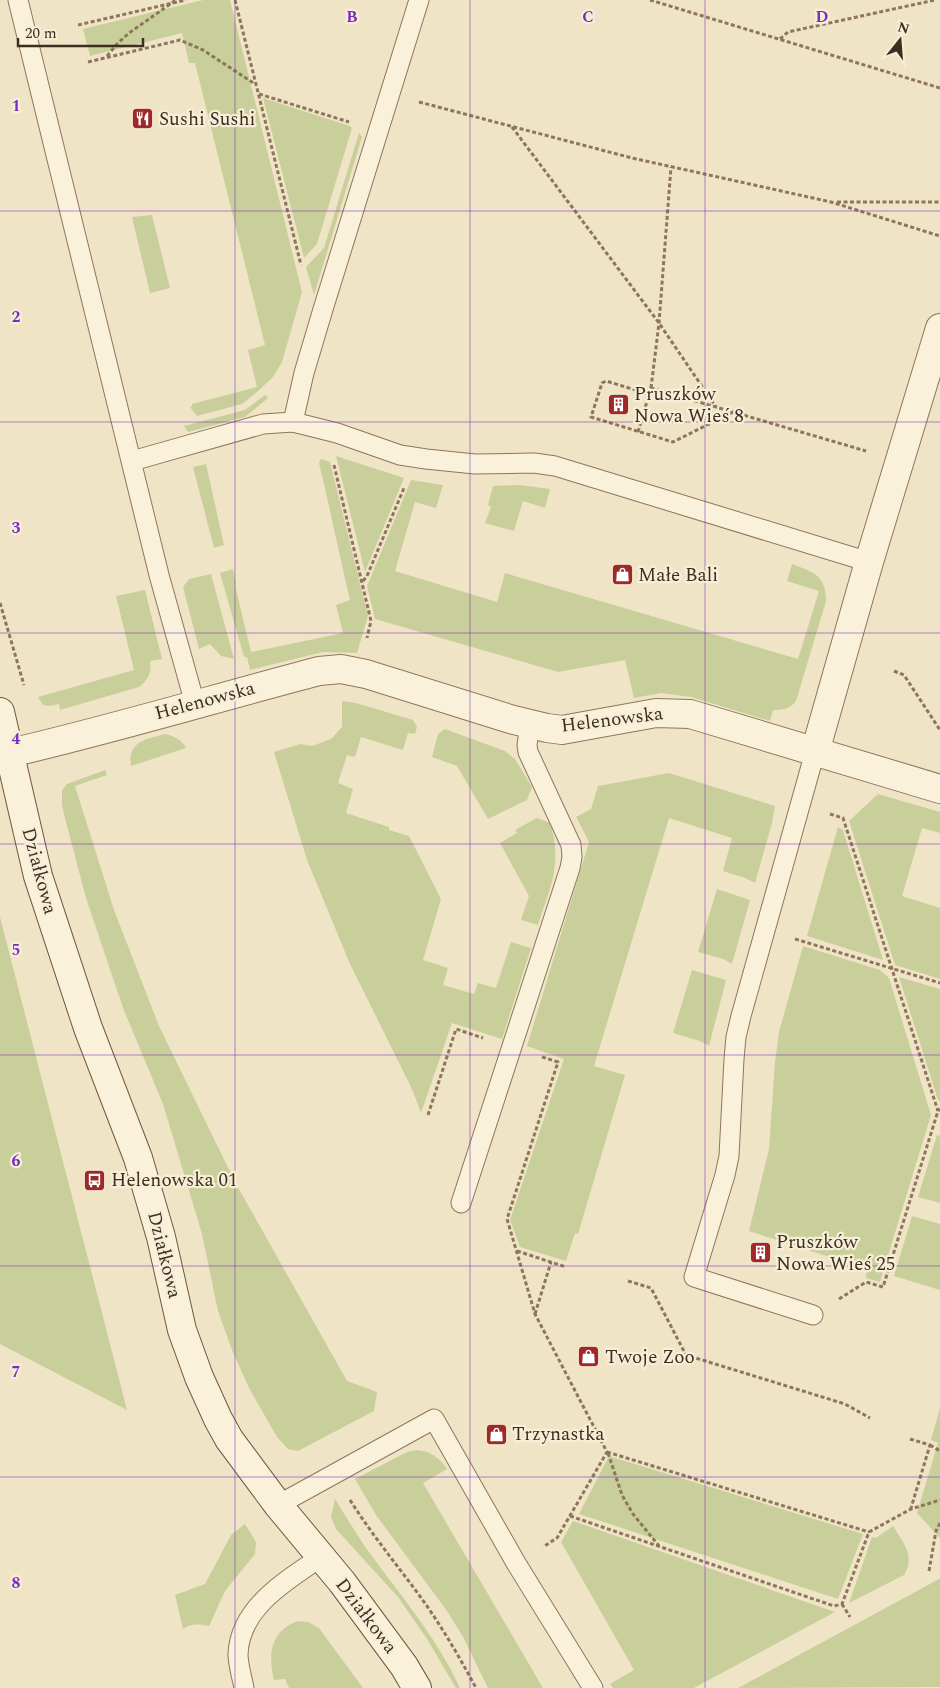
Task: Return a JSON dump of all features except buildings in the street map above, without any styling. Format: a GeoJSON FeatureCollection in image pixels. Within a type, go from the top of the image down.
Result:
{"type":"FeatureCollection","features":[{"type":"Feature","properties":{"kind":"street"},"geometry":{"type":"LineString","coordinates":[[815,752],[869,562],[940,328]]}},
{"type":"Feature","properties":{"kind":"street","name":"Helenowska"},"geometry":{"type":"LineString","coordinates":[[10,753],[68,740],[319,671],[341,669],[366,674],[530,724],[562,730],[656,713],[675,712],[690,714],[940,789]]}},
{"type":"Feature","properties":{"kind":"street","name":"Działkowa"},"geometry":{"type":"LineString","coordinates":[[0,712],[38,876],[88,1028],[138,1158],[161,1237],[182,1330],[209,1400],[230,1439],[278,1505],[367,1615],[404,1666],[417,1688]]}},
{"type":"Feature","properties":{"kind":"lane"},"geometry":{"type":"LineString","coordinates":[[18,0],[159,575],[195,704]]}},
{"type":"Feature","properties":{"kind":"lane"},"geometry":{"type":"LineString","coordinates":[[293,422],[304,373],[324,306],[419,0]]}},
{"type":"Feature","properties":{"kind":"lane"},"geometry":{"type":"LineString","coordinates":[[132,461],[263,424],[293,422],[337,433],[400,455],[475,464],[534,463],[556,466],[869,562]]}},
{"type":"Feature","properties":{"kind":"lane"},"geometry":{"type":"LineString","coordinates":[[461,1203],[530,994],[570,868],[572,856],[571,846],[528,752],[530,724]]}},
{"type":"Feature","properties":{"kind":"lane"},"geometry":{"type":"LineString","coordinates":[[813,1314],[694,1277],[729,1156],[736,1037],[815,752]]}},
{"type":"Feature","properties":{"kind":"lane"},"geometry":{"type":"LineString","coordinates":[[278,1505],[434,1419],[516,1563],[593,1688]]}},
{"type":"Feature","properties":{"kind":"lane"},"geometry":{"type":"LineString","coordinates":[[244,1688],[238,1653],[243,1632],[248,1622],[258,1607],[273,1592],[321,1557]]}},
{"type":"Feature","properties":{"kind":"path"},"geometry":{"type":"LineString","coordinates":[[78,25],[175,1],[186,0]]}},
{"type":"Feature","properties":{"kind":"path"},"geometry":{"type":"LineString","coordinates":[[236,0],[301,265]]}},
{"type":"Feature","properties":{"kind":"path"},"geometry":{"type":"LineString","coordinates":[[650,0],[940,88]]}},
{"type":"Feature","properties":{"kind":"path"},"geometry":{"type":"LineString","coordinates":[[780,39],[788,32],[935,0]]}},
{"type":"Feature","properties":{"kind":"path"},"geometry":{"type":"LineString","coordinates":[[107,56],[117,44],[142,22],[175,1]]}},
{"type":"Feature","properties":{"kind":"path"},"geometry":{"type":"LineString","coordinates":[[88,62],[180,40],[204,50],[256,84]]}},
{"type":"Feature","properties":{"kind":"path"},"geometry":{"type":"LineString","coordinates":[[258,93],[358,124]]}},
{"type":"Feature","properties":{"kind":"path"},"geometry":{"type":"LineString","coordinates":[[390,94],[670,167],[831,202],[940,236]]}},
{"type":"Feature","properties":{"kind":"path"},"geometry":{"type":"LineString","coordinates":[[512,127],[659,322],[716,407]]}},
{"type":"Feature","properties":{"kind":"path"},"geometry":{"type":"LineString","coordinates":[[638,432],[650,394],[659,322],[670,167]]}},
{"type":"Feature","properties":{"kind":"path"},"geometry":{"type":"LineString","coordinates":[[831,202],[940,202]]}},
{"type":"Feature","properties":{"kind":"path"},"geometry":{"type":"LineString","coordinates":[[650,394],[606,380],[602,384],[591,417],[673,442],[733,412]]}},
{"type":"Feature","properties":{"kind":"path"},"geometry":{"type":"LineString","coordinates":[[651,388],[869,452]]}},
{"type":"Feature","properties":{"kind":"path"},"geometry":{"type":"LineString","coordinates":[[333,460],[371,621]]}},
{"type":"Feature","properties":{"kind":"path"},"geometry":{"type":"LineString","coordinates":[[363,581],[367,576],[406,484]]}},
{"type":"Feature","properties":{"kind":"path"},"geometry":{"type":"LineString","coordinates":[[0,603],[25,689]]}},
{"type":"Feature","properties":{"kind":"path"},"geometry":{"type":"LineString","coordinates":[[894,670],[904,675],[940,730]]}},
{"type":"Feature","properties":{"kind":"path"},"geometry":{"type":"LineString","coordinates":[[813,1314],[866,1282],[883,1287],[939,1110],[891,969],[843,818],[830,814]]}},
{"type":"Feature","properties":{"kind":"path"},"geometry":{"type":"LineString","coordinates":[[765,930],[940,984]]}},
{"type":"Feature","properties":{"kind":"path"},"geometry":{"type":"LineString","coordinates":[[428,1115],[456,1029],[491,1041]]}},
{"type":"Feature","properties":{"kind":"path"},"geometry":{"type":"LineString","coordinates":[[541,1057],[558,1062],[506,1219],[535,1314],[607,1452],[613,1473],[632,1514],[659,1546]]}},
{"type":"Feature","properties":{"kind":"path"},"geometry":{"type":"LineString","coordinates":[[517,1252],[566,1267]]}},
{"type":"Feature","properties":{"kind":"path"},"geometry":{"type":"LineString","coordinates":[[535,1314],[551,1262]]}},
{"type":"Feature","properties":{"kind":"path"},"geometry":{"type":"LineString","coordinates":[[628,1280],[651,1288],[686,1355],[845,1404],[870,1418]]}},
{"type":"Feature","properties":{"kind":"path"},"geometry":{"type":"LineString","coordinates":[[910,1439],[930,1445],[940,1451]]}},
{"type":"Feature","properties":{"kind":"path"},"geometry":{"type":"LineString","coordinates":[[911,1509],[930,1445]]}},
{"type":"Feature","properties":{"kind":"path"},"geometry":{"type":"LineString","coordinates":[[516,1563],[557,1538],[607,1452]]}},
{"type":"Feature","properties":{"kind":"path"},"geometry":{"type":"LineString","coordinates":[[607,1452],[869,1532]]}},
{"type":"Feature","properties":{"kind":"path"},"geometry":{"type":"LineString","coordinates":[[346,1493],[378,1542],[432,1614],[476,1688]]}},
{"type":"Feature","properties":{"kind":"path"},"geometry":{"type":"LineString","coordinates":[[842,1604],[869,1532],[911,1509],[940,1500]]}},
{"type":"Feature","properties":{"kind":"path"},"geometry":{"type":"LineString","coordinates":[[570,1516],[834,1606],[842,1604]]}},
{"type":"Feature","properties":{"kind":"path"},"geometry":{"type":"LineString","coordinates":[[929,1571],[936,1531],[940,1523]]}},
{"type":"Feature","properties":{"kind":"path"},"geometry":{"type":"LineString","coordinates":[[842,1604],[850,1617]]}},
{"type":"Feature","properties":{"kind":"green space"},"geometry":{"type":"Polygon","coordinates":[[[203,0],[230,0],[302,292],[282,362],[273,377],[242,404],[197,416],[190,407],[192,404],[257,387],[248,350],[265,345],[195,63],[189,63],[182,33],[90,56],[83,29],[203,0]]]}},
{"type":"Feature","properties":{"kind":"green space"},"geometry":{"type":"Polygon","coordinates":[[[263,98],[352,128],[317,244],[304,258],[263,98]]]}},
{"type":"Feature","properties":{"kind":"green space"},"geometry":{"type":"Polygon","coordinates":[[[359,133],[362,137],[314,295],[306,267],[324,248],[359,133]]]}},
{"type":"Feature","properties":{"kind":"green space"},"geometry":{"type":"Polygon","coordinates":[[[152,215],[170,288],[150,293],[132,217],[152,215]]]}},
{"type":"Feature","properties":{"kind":"green space"},"geometry":{"type":"Polygon","coordinates":[[[265,395],[268,398],[245,417],[188,432],[184,426],[245,410],[265,395]]]}},
{"type":"Feature","properties":{"kind":"green space"},"geometry":{"type":"Polygon","coordinates":[[[336,456],[404,478],[365,572],[336,456]]]}},
{"type":"Feature","properties":{"kind":"green space"},"geometry":{"type":"Polygon","coordinates":[[[321,459],[330,462],[368,616],[357,653],[323,652],[250,670],[247,657],[244,657],[220,573],[233,569],[251,652],[343,633],[336,605],[350,600],[319,463],[321,459]]]}},
{"type":"Feature","properties":{"kind":"green space"},"geometry":{"type":"Polygon","coordinates":[[[206,464],[224,545],[214,548],[193,467],[206,464]]]}},
{"type":"Feature","properties":{"kind":"green space"},"geometry":{"type":"Polygon","coordinates":[[[411,480],[443,485],[436,508],[415,502],[395,571],[497,602],[505,573],[798,659],[819,591],[787,581],[792,564],[812,572],[824,585],[826,601],[796,701],[786,708],[773,710],[770,721],[691,697],[661,693],[634,698],[625,660],[558,672],[375,619],[367,586],[411,480]]]}},
{"type":"Feature","properties":{"kind":"green space"},"geometry":{"type":"Polygon","coordinates":[[[519,485],[550,489],[545,508],[523,501],[514,531],[485,523],[491,507],[488,505],[493,486],[519,485]]]}},
{"type":"Feature","properties":{"kind":"green space"},"geometry":{"type":"Polygon","coordinates":[[[211,574],[234,659],[221,656],[210,644],[199,649],[183,587],[189,579],[211,574]]]}},
{"type":"Feature","properties":{"kind":"green space"},"geometry":{"type":"Polygon","coordinates":[[[145,590],[162,659],[150,661],[150,673],[145,682],[139,687],[60,710],[59,704],[43,705],[38,697],[134,670],[116,596],[145,590]]]}},
{"type":"Feature","properties":{"kind":"green space"},"geometry":{"type":"Polygon","coordinates":[[[342,701],[356,703],[413,720],[417,727],[415,734],[408,733],[403,750],[361,737],[355,757],[347,755],[338,783],[353,789],[346,813],[389,827],[389,830],[409,836],[441,899],[423,960],[448,968],[443,985],[474,994],[478,983],[496,988],[511,942],[531,948],[502,1039],[452,1023],[421,1113],[412,1089],[350,964],[307,860],[274,752],[300,744],[312,746],[331,739],[342,727],[342,701]]]}},
{"type":"Feature","properties":{"kind":"green space"},"geometry":{"type":"Polygon","coordinates":[[[445,729],[505,751],[515,759],[532,787],[527,800],[488,819],[457,766],[432,757],[438,734],[445,729]]]}},
{"type":"Feature","properties":{"kind":"green space"},"geometry":{"type":"Polygon","coordinates":[[[165,734],[177,738],[186,748],[131,766],[132,751],[135,746],[145,740],[165,734]]]}},
{"type":"Feature","properties":{"kind":"green space"},"geometry":{"type":"Polygon","coordinates":[[[105,770],[107,775],[75,786],[114,910],[159,1026],[235,1182],[347,1381],[377,1392],[374,1411],[298,1451],[288,1449],[277,1437],[249,1388],[232,1350],[218,1311],[202,1234],[163,1104],[123,1008],[86,898],[62,805],[62,790],[67,784],[105,770]]]}},
{"type":"Feature","properties":{"kind":"green space"},"geometry":{"type":"Polygon","coordinates":[[[669,773],[775,806],[772,823],[755,883],[723,871],[732,838],[669,818],[594,1066],[625,1075],[578,1234],[575,1233],[566,1261],[520,1247],[510,1220],[564,1059],[527,1046],[589,842],[576,817],[591,809],[598,786],[669,773]]]}},
{"type":"Feature","properties":{"kind":"green space"},"geometry":{"type":"Polygon","coordinates":[[[878,794],[940,812],[940,833],[922,828],[902,896],[940,908],[940,979],[895,965],[849,821],[878,794]]]}},
{"type":"Feature","properties":{"kind":"green space"},"geometry":{"type":"Polygon","coordinates":[[[537,818],[550,823],[555,851],[553,875],[538,925],[521,920],[529,896],[500,843],[517,833],[515,830],[537,818]]]}},
{"type":"Feature","properties":{"kind":"green space"},"geometry":{"type":"Polygon","coordinates":[[[838,827],[843,830],[883,960],[807,936],[838,827]]]}},
{"type":"Feature","properties":{"kind":"green space"},"geometry":{"type":"Polygon","coordinates":[[[717,889],[750,900],[732,964],[723,959],[698,952],[717,889]]]}},
{"type":"Feature","properties":{"kind":"green space"},"geometry":{"type":"Polygon","coordinates":[[[0,917],[127,1410],[0,1344],[0,917]]]}},
{"type":"Feature","properties":{"kind":"green space"},"geometry":{"type":"Polygon","coordinates":[[[803,946],[880,970],[889,978],[931,1115],[880,1282],[866,1278],[867,1269],[749,1231],[769,1149],[779,1032],[803,946]]]}},
{"type":"Feature","properties":{"kind":"green space"},"geometry":{"type":"Polygon","coordinates":[[[692,970],[726,980],[709,1046],[700,1041],[673,1033],[692,970]]]}},
{"type":"Feature","properties":{"kind":"green space"},"geometry":{"type":"Polygon","coordinates":[[[899,977],[940,989],[940,1101],[938,1100],[899,977]]]}},
{"type":"Feature","properties":{"kind":"green space"},"geometry":{"type":"Polygon","coordinates":[[[937,1135],[940,1136],[940,1203],[918,1197],[937,1135]]]}},
{"type":"Feature","properties":{"kind":"green space"},"geometry":{"type":"Polygon","coordinates":[[[912,1216],[940,1224],[940,1290],[894,1276],[912,1216]]]}},
{"type":"Feature","properties":{"kind":"green space"},"geometry":{"type":"Polygon","coordinates":[[[940,1408],[940,1538],[917,1513],[938,1443],[931,1440],[940,1408]]]}},
{"type":"Feature","properties":{"kind":"green space"},"geometry":{"type":"Polygon","coordinates":[[[417,1450],[434,1456],[447,1469],[423,1483],[543,1688],[488,1688],[463,1637],[447,1611],[376,1515],[355,1479],[407,1452],[417,1450]]]}},
{"type":"Feature","properties":{"kind":"green space"},"geometry":{"type":"Polygon","coordinates":[[[609,1456],[863,1534],[838,1599],[579,1514],[609,1456]]]}},
{"type":"Feature","properties":{"kind":"green space"},"geometry":{"type":"Polygon","coordinates":[[[335,1499],[364,1545],[428,1632],[460,1688],[456,1688],[427,1639],[398,1597],[336,1529],[331,1517],[335,1499]]]}},
{"type":"Feature","properties":{"kind":"green space"},"geometry":{"type":"Polygon","coordinates":[[[573,1521],[835,1612],[694,1688],[613,1688],[610,1684],[634,1670],[561,1542],[573,1521]]]}},
{"type":"Feature","properties":{"kind":"green space"},"geometry":{"type":"Polygon","coordinates":[[[245,1524],[256,1542],[255,1554],[225,1591],[209,1626],[195,1625],[183,1629],[175,1595],[205,1584],[231,1535],[245,1524]]]}},
{"type":"Feature","properties":{"kind":"green space"},"geometry":{"type":"Polygon","coordinates":[[[893,1526],[907,1550],[909,1562],[904,1575],[849,1603],[872,1537],[876,1538],[893,1526]]]}},
{"type":"Feature","properties":{"kind":"green space"},"geometry":{"type":"Polygon","coordinates":[[[939,1579],[940,1687],[738,1688],[939,1579]]]}},
{"type":"Feature","properties":{"kind":"green space"},"geometry":{"type":"Polygon","coordinates":[[[298,1621],[308,1622],[319,1628],[363,1688],[289,1688],[285,1679],[274,1680],[271,1661],[273,1644],[282,1631],[298,1621]]]}},
{"type":"Feature","properties":{"kind":"place","name":"Sushi Sushi"},"geometry":{"type":"Point","coordinates":[143,119]}},
{"type":"Feature","properties":{"kind":"place","name":"Pruszków Nowa Wieś 8"},"geometry":{"type":"Point","coordinates":[618,405]}},
{"type":"Feature","properties":{"kind":"place","name":"Małe Bali"},"geometry":{"type":"Point","coordinates":[622,575]}},
{"type":"Feature","properties":{"kind":"place","name":"Helenowska 01"},"geometry":{"type":"Point","coordinates":[95,1180]}},
{"type":"Feature","properties":{"kind":"place","name":"Pruszków Nowa Wieś 25"},"geometry":{"type":"Point","coordinates":[760,1253]}},
{"type":"Feature","properties":{"kind":"place","name":"Twoje Zoo"},"geometry":{"type":"Point","coordinates":[589,1357]}},
{"type":"Feature","properties":{"kind":"place","name":"Trzynastka"},"geometry":{"type":"Point","coordinates":[496,1434]}}]}
